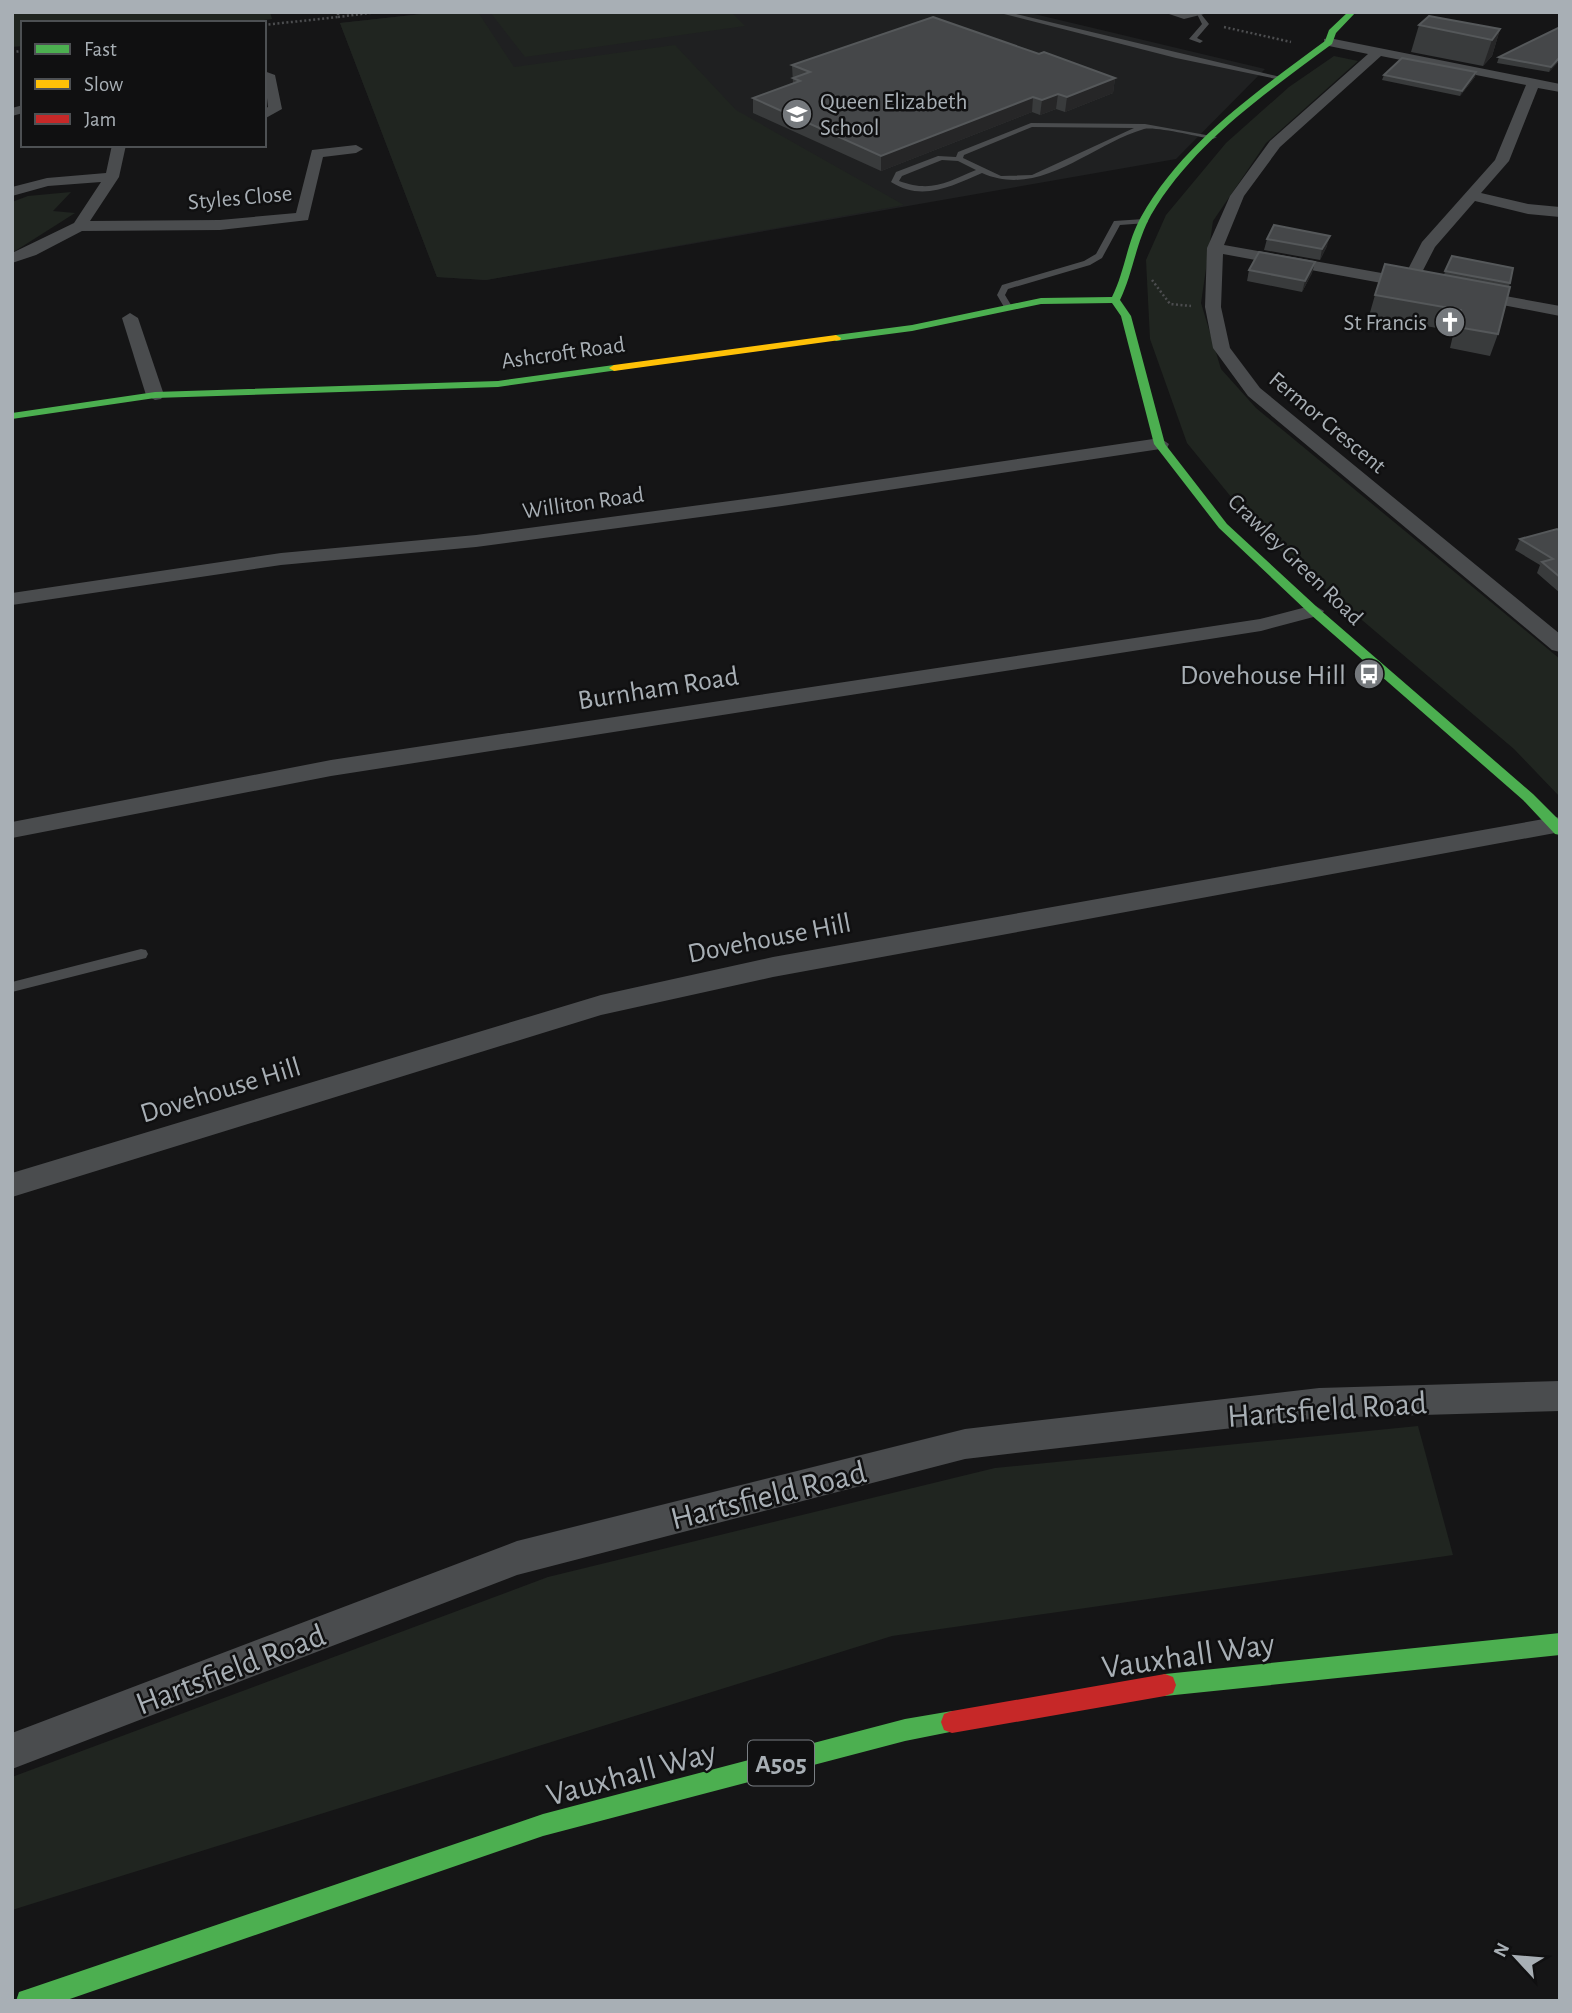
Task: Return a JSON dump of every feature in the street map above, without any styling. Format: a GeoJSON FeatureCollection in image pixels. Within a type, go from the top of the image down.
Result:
{"type":"FeatureCollection","features":[{"type":"Feature","properties":{"kind":"street"},"geometry":{"type":"LineString","coordinates":[[1169,12],[1204,17]]}},
{"type":"Feature","properties":{"kind":"street"},"geometry":{"type":"LineString","coordinates":[[1115,300],[1124,287],[1128,258],[1144,221],[1156,202],[1213,137],[1281,78],[1329,42],[1332,32],[1352,12]]}},
{"type":"Feature","properties":{"kind":"street"},"geometry":{"type":"LineString","coordinates":[[1329,42],[1560,88]]}},
{"type":"Feature","properties":{"kind":"street","name":"Fermor Crescent"},"geometry":{"type":"LineString","coordinates":[[1377,53],[1275,144],[1237,196],[1215,248],[1213,307],[1222,348],[1254,392],[1560,645]]}},
{"type":"Feature","properties":{"kind":"street"},"geometry":{"type":"LineString","coordinates":[[266,75],[275,109],[266,114]]}},
{"type":"Feature","properties":{"kind":"street"},"geometry":{"type":"LineString","coordinates":[[1409,283],[1428,245],[1502,161],[1533,84]]}},
{"type":"Feature","properties":{"kind":"street"},"geometry":{"type":"LineString","coordinates":[[12,258],[30,252],[79,226],[112,177],[119,147]]}},
{"type":"Feature","properties":{"kind":"street","name":"Styles Close"},"geometry":{"type":"LineString","coordinates":[[79,226],[220,225],[303,217],[317,153],[356,149]]}},
{"type":"Feature","properties":{"kind":"street"},"geometry":{"type":"LineString","coordinates":[[12,192],[47,182],[112,177]]}},
{"type":"Feature","properties":{"kind":"street"},"geometry":{"type":"LineString","coordinates":[[1473,196],[1528,209],[1560,212]]}},
{"type":"Feature","properties":{"kind":"street"},"geometry":{"type":"LineString","coordinates":[[1215,248],[1560,311]]}},
{"type":"Feature","properties":{"kind":"street","name":"Ashcroft Road"},"geometry":{"type":"LineString","coordinates":[[12,416],[155,395],[498,384],[919,327],[1007,305],[1081,296],[1115,300]]}},
{"type":"Feature","properties":{"kind":"street","name":"Crawley Green Road"},"geometry":{"type":"LineString","coordinates":[[1115,300],[1126,316],[1160,444],[1223,526],[1314,611],[1528,797],[1557,827]]}},
{"type":"Feature","properties":{"kind":"street"},"geometry":{"type":"LineString","coordinates":[[130,318],[155,395]]}},
{"type":"Feature","properties":{"kind":"street","name":"Williton Road"},"geometry":{"type":"LineString","coordinates":[[12,599],[281,559],[476,541],[782,500],[1160,444]]}},
{"type":"Feature","properties":{"kind":"street","name":"Burnham Road"},"geometry":{"type":"LineString","coordinates":[[12,830],[331,768],[1261,625],[1314,611]]}},
{"type":"Feature","properties":{"kind":"street","name":"Dovehouse Hill"},"geometry":{"type":"LineString","coordinates":[[12,1185],[601,1005],[773,967],[1557,827]]}},
{"type":"Feature","properties":{"kind":"street","name":"Hartsfield Road"},"geometry":{"type":"LineString","coordinates":[[12,1751],[517,1558],[965,1444],[1319,1403],[1560,1396]]}},
{"type":"Feature","properties":{"kind":"street","name":"Vauxhall Way"},"geometry":{"type":"LineString","coordinates":[[28,2001],[543,1825],[905,1730],[1199,1679],[1560,1644]]}},
{"type":"Feature","properties":{"kind":"lane"},"geometry":{"type":"LineString","coordinates":[[999,12],[1176,56],[1281,78]]}},
{"type":"Feature","properties":{"kind":"lane"},"geometry":{"type":"LineString","coordinates":[[1199,41],[1192,39],[1204,17]]}},
{"type":"Feature","properties":{"kind":"lane"},"geometry":{"type":"LineString","coordinates":[[959,159],[961,154],[1031,125],[1145,126],[1213,137]]}},
{"type":"Feature","properties":{"kind":"lane"},"geometry":{"type":"LineString","coordinates":[[982,170],[930,192],[916,191],[895,182],[898,174],[941,158],[959,159],[1000,178],[1032,177],[1145,126]]}},
{"type":"Feature","properties":{"kind":"lane"},"geometry":{"type":"LineString","coordinates":[[1007,305],[1002,295],[1005,287],[1087,263],[1099,256],[1116,223],[1144,221]]}},
{"type":"Feature","properties":{"kind":"lane"},"geometry":{"type":"LineString","coordinates":[[12,987],[141,954]]}},
{"type":"Feature","properties":{"kind":"path"},"geometry":{"type":"LineString","coordinates":[[338,12],[338,18]]}},
{"type":"Feature","properties":{"kind":"path"},"geometry":{"type":"LineString","coordinates":[[266,25],[377,12]]}},
{"type":"Feature","properties":{"kind":"path"},"geometry":{"type":"LineString","coordinates":[[1204,17],[1294,42]]}},
{"type":"Feature","properties":{"kind":"path"},"geometry":{"type":"LineString","coordinates":[[1150,278],[1170,304],[1213,307]]}},
{"type":"Feature","properties":{"kind":"shaded area"},"geometry":{"type":"Polygon","coordinates":[[[12,12],[270,12],[272,19],[21,21],[21,46],[12,47],[12,12]]]}},
{"type":"Feature","properties":{"kind":"shaded area"},"geometry":{"type":"Polygon","coordinates":[[[440,12],[478,12],[514,67],[675,45],[736,110],[904,205],[486,280],[437,277],[340,23],[440,12]]]}},
{"type":"Feature","properties":{"kind":"shaded area","name":"Queen Elizabeth School"},"geometry":{"type":"Polygon","coordinates":[[[441,12],[1026,12],[1265,69],[1176,159],[486,280],[437,277],[340,23],[441,12]]]}},
{"type":"Feature","properties":{"kind":"shaded area"},"geometry":{"type":"Polygon","coordinates":[[[490,12],[731,12],[745,26],[525,57],[490,12]]]}},
{"type":"Feature","properties":{"kind":"shaded area"},"geometry":{"type":"Polygon","coordinates":[[[1334,56],[1358,61],[1266,143],[1213,221],[1201,303],[1221,369],[1256,408],[1560,659],[1560,797],[1514,749],[1263,536],[1187,443],[1150,339],[1146,260],[1166,215],[1226,143],[1289,87],[1334,56]]]}},
{"type":"Feature","properties":{"kind":"shaded area"},"geometry":{"type":"Polygon","coordinates":[[[71,192],[53,211],[75,213],[12,253],[12,202],[28,196],[71,192]]]}},
{"type":"Feature","properties":{"kind":"shaded area"},"geometry":{"type":"Polygon","coordinates":[[[1418,1426],[1453,1555],[892,1636],[12,1910],[12,1777],[548,1577],[995,1468],[1418,1426]]]}},
{"type":"Feature","properties":{"kind":"building"},"geometry":{"type":"Polygon","coordinates":[[[1429,16],[1500,29],[1492,40],[1419,25],[1429,16]]]}},
{"type":"Feature","properties":{"kind":"building"},"geometry":{"type":"Polygon","coordinates":[[[933,17],[1115,78],[1067,97],[1058,94],[1042,100],[1033,97],[881,156],[753,98],[800,81],[793,78],[810,72],[792,65],[933,17]]]}},
{"type":"Feature","properties":{"kind":"building"},"geometry":{"type":"Polygon","coordinates":[[[1560,27],[1560,57],[1551,67],[1499,57],[1560,27]]]}},
{"type":"Feature","properties":{"kind":"building"},"geometry":{"type":"Polygon","coordinates":[[[1402,58],[1476,72],[1462,91],[1384,75],[1402,58]]]}},
{"type":"Feature","properties":{"kind":"building"},"geometry":{"type":"Polygon","coordinates":[[[1274,225],[1330,236],[1322,249],[1267,239],[1274,225]]]}},
{"type":"Feature","properties":{"kind":"building"},"geometry":{"type":"Polygon","coordinates":[[[1259,252],[1315,262],[1305,281],[1249,270],[1259,252]]]}},
{"type":"Feature","properties":{"kind":"building"},"geometry":{"type":"Polygon","coordinates":[[[1452,256],[1513,268],[1510,283],[1445,271],[1452,256]]]}},
{"type":"Feature","properties":{"kind":"building"},"geometry":{"type":"Polygon","coordinates":[[[1385,264],[1510,287],[1498,334],[1457,327],[1461,310],[1375,295],[1385,264]]]}},
{"type":"Feature","properties":{"kind":"building"},"geometry":{"type":"Polygon","coordinates":[[[1557,529],[1560,531],[1560,577],[1542,562],[1553,559],[1520,539],[1557,529]]]}},
{"type":"Feature","properties":{"kind":"traffic: fast"},"geometry":{"type":"LineString","coordinates":[[1115,300],[1147,215],[1184,164],[1229,120],[1329,42],[1332,32],[1352,12]]}},
{"type":"Feature","properties":{"kind":"traffic: fast"},"geometry":{"type":"LineString","coordinates":[[836,338],[891,332],[1018,304],[1089,298],[1115,300]]}},
{"type":"Feature","properties":{"kind":"traffic: fast"},"geometry":{"type":"LineString","coordinates":[[1115,300],[1126,316],[1160,444],[1223,526],[1314,611],[1528,797],[1560,830]]}},
{"type":"Feature","properties":{"kind":"traffic: fast"},"geometry":{"type":"LineString","coordinates":[[12,416],[155,395],[498,384],[614,368]]}},
{"type":"Feature","properties":{"kind":"traffic: fast"},"geometry":{"type":"LineString","coordinates":[[1165,1685],[1560,1644]]}},
{"type":"Feature","properties":{"kind":"traffic: fast"},"geometry":{"type":"LineString","coordinates":[[28,2001],[543,1825],[905,1730],[952,1722]]}},
{"type":"Feature","properties":{"kind":"traffic: slow"},"geometry":{"type":"LineString","coordinates":[[614,368],[836,338]]}},
{"type":"Feature","properties":{"kind":"traffic: jam"},"geometry":{"type":"LineString","coordinates":[[952,1722],[1165,1685]]}},
{"type":"Feature","properties":{"kind":"place","name":"Queen Elizabeth School"},"geometry":{"type":"Point","coordinates":[797,114]}},
{"type":"Feature","properties":{"kind":"place","name":"St Francis"},"geometry":{"type":"Point","coordinates":[1450,322]}},
{"type":"Feature","properties":{"kind":"place","name":"Dovehouse Hill"},"geometry":{"type":"Point","coordinates":[1369,674]}}]}
